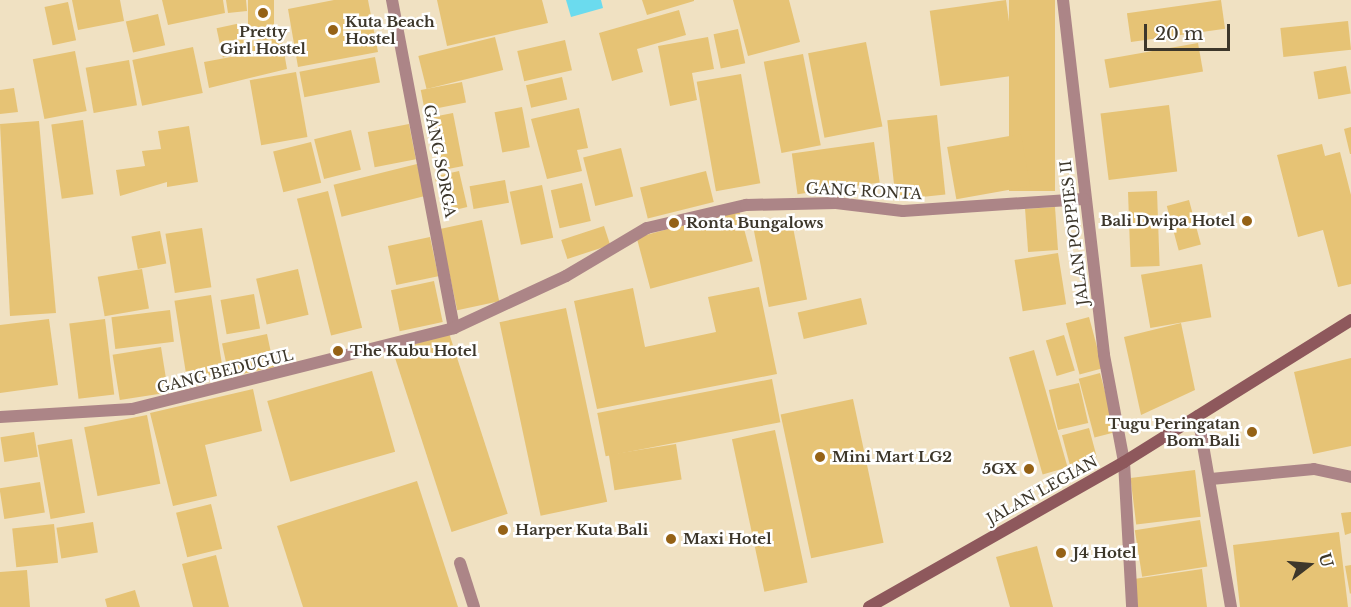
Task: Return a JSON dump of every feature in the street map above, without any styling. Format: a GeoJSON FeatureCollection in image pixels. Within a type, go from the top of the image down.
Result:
{"type":"FeatureCollection","features":[{"type":"Feature","properties":{"kind":"main road","name":"JALAN LEGIAN"},"geometry":{"type":"LineString","coordinates":[[869,607],[1124,462],[1351,320]]}},
{"type":"Feature","properties":{"kind":"street","name":"GANG SORGA"},"geometry":{"type":"LineString","coordinates":[[392,0],[454,328]]}},
{"type":"Feature","properties":{"kind":"street","name":"JALAN POPPIES II"},"geometry":{"type":"LineString","coordinates":[[1063,0],[1084,199],[1124,462],[1132,607]]}},
{"type":"Feature","properties":{"kind":"street","name":"GANG RONTA"},"geometry":{"type":"LineString","coordinates":[[454,328],[566,276],[647,228],[746,205],[836,203],[903,211],[1084,199]]}},
{"type":"Feature","properties":{"kind":"street","name":"GANG BEDUGUL"},"geometry":{"type":"LineString","coordinates":[[0,417],[132,409],[454,328]]}},
{"type":"Feature","properties":{"kind":"street"},"geometry":{"type":"LineString","coordinates":[[1198,416],[1211,479],[1231,607]]}},
{"type":"Feature","properties":{"kind":"street"},"geometry":{"type":"LineString","coordinates":[[1211,479],[1314,469],[1351,477]]}},
{"type":"Feature","properties":{"kind":"street"},"geometry":{"type":"LineString","coordinates":[[460,563],[474,607]]}},
{"type":"Feature","properties":{"kind":"water"},"geometry":{"type":"Polygon","coordinates":[[[566,0],[601,0],[603,8],[571,17],[566,0]]]}},
{"type":"Feature","properties":{"kind":"building"},"geometry":{"type":"Polygon","coordinates":[[[72,0],[120,0],[124,21],[78,30],[72,0]]]}},
{"type":"Feature","properties":{"kind":"building"},"geometry":{"type":"Polygon","coordinates":[[[162,0],[223,0],[225,13],[168,25],[162,0]]]}},
{"type":"Feature","properties":{"kind":"building"},"geometry":{"type":"Polygon","coordinates":[[[226,0],[246,0],[247,11],[228,13],[226,0]]]}},
{"type":"Feature","properties":{"kind":"building","name":"Pretty Girl Hostel"},"geometry":{"type":"Polygon","coordinates":[[[248,0],[274,0],[274,30],[248,30],[248,0]]]}},
{"type":"Feature","properties":{"kind":"building","name":"Kuta Beach Hostel"},"geometry":{"type":"Polygon","coordinates":[[[334,0],[368,0],[378,52],[298,67],[288,9],[334,0]]]}},
{"type":"Feature","properties":{"kind":"building"},"geometry":{"type":"Polygon","coordinates":[[[437,0],[542,0],[548,23],[447,46],[437,0]]]}},
{"type":"Feature","properties":{"kind":"building"},"geometry":{"type":"Polygon","coordinates":[[[642,0],[694,0],[694,1],[647,15],[642,0]]]}},
{"type":"Feature","properties":{"kind":"building"},"geometry":{"type":"Polygon","coordinates":[[[733,0],[789,0],[800,42],[748,56],[733,0]]]}},
{"type":"Feature","properties":{"kind":"building"},"geometry":{"type":"Polygon","coordinates":[[[1006,0],[1017,75],[940,86],[930,11],[1006,0]]]}},
{"type":"Feature","properties":{"kind":"building"},"geometry":{"type":"Polygon","coordinates":[[[1009,0],[1055,0],[1055,191],[1009,191],[1009,0]]]}},
{"type":"Feature","properties":{"kind":"building"},"geometry":{"type":"Polygon","coordinates":[[[1221,0],[1225,29],[1131,42],[1127,13],[1221,0]]]}},
{"type":"Feature","properties":{"kind":"building"},"geometry":{"type":"Polygon","coordinates":[[[68,2],[76,40],[53,45],[45,7],[68,2]]]}},
{"type":"Feature","properties":{"kind":"building"},"geometry":{"type":"Polygon","coordinates":[[[679,10],[686,35],[637,49],[643,72],[612,81],[599,33],[679,10]]]}},
{"type":"Feature","properties":{"kind":"building"},"geometry":{"type":"Polygon","coordinates":[[[158,14],[165,45],[133,53],[126,21],[158,14]]]}},
{"type":"Feature","properties":{"kind":"building"},"geometry":{"type":"Polygon","coordinates":[[[1348,21],[1351,50],[1283,57],[1280,28],[1348,21]]]}},
{"type":"Feature","properties":{"kind":"building"},"geometry":{"type":"Polygon","coordinates":[[[241,23],[247,52],[223,58],[217,28],[241,23]]]}},
{"type":"Feature","properties":{"kind":"building"},"geometry":{"type":"Polygon","coordinates":[[[738,29],[745,63],[721,68],[714,34],[738,29]]]}},
{"type":"Feature","properties":{"kind":"building"},"geometry":{"type":"Polygon","coordinates":[[[281,35],[287,69],[209,88],[204,62],[252,53],[250,41],[281,35]]]}},
{"type":"Feature","properties":{"kind":"building"},"geometry":{"type":"Polygon","coordinates":[[[495,37],[503,70],[427,89],[418,56],[495,37]]]}},
{"type":"Feature","properties":{"kind":"building"},"geometry":{"type":"Polygon","coordinates":[[[708,37],[714,69],[692,73],[697,100],[670,106],[658,46],[708,37]]]}},
{"type":"Feature","properties":{"kind":"building"},"geometry":{"type":"Polygon","coordinates":[[[565,40],[572,70],[524,81],[517,51],[565,40]]]}},
{"type":"Feature","properties":{"kind":"building"},"geometry":{"type":"Polygon","coordinates":[[[866,42],[882,126],[824,138],[808,53],[866,42]]]}},
{"type":"Feature","properties":{"kind":"building"},"geometry":{"type":"Polygon","coordinates":[[[1198,43],[1203,72],[1109,88],[1104,59],[1198,43]]]}},
{"type":"Feature","properties":{"kind":"building"},"geometry":{"type":"Polygon","coordinates":[[[193,47],[203,93],[142,106],[132,60],[193,47]]]}},
{"type":"Feature","properties":{"kind":"building"},"geometry":{"type":"Polygon","coordinates":[[[75,51],[87,111],[44,119],[33,59],[75,51]]]}},
{"type":"Feature","properties":{"kind":"building"},"geometry":{"type":"Polygon","coordinates":[[[803,54],[821,145],[781,153],[764,62],[803,54]]]}},
{"type":"Feature","properties":{"kind":"building"},"geometry":{"type":"Polygon","coordinates":[[[375,57],[380,83],[304,97],[299,72],[375,57]]]}},
{"type":"Feature","properties":{"kind":"building"},"geometry":{"type":"Polygon","coordinates":[[[129,60],[137,105],[94,113],[86,68],[129,60]]]}},
{"type":"Feature","properties":{"kind":"building"},"geometry":{"type":"Polygon","coordinates":[[[1346,66],[1351,94],[1318,99],[1314,72],[1346,66]]]}},
{"type":"Feature","properties":{"kind":"building"},"geometry":{"type":"Polygon","coordinates":[[[296,72],[307,137],[261,145],[250,80],[296,72]]]}},
{"type":"Feature","properties":{"kind":"building"},"geometry":{"type":"Polygon","coordinates":[[[741,74],[760,183],[716,191],[697,82],[741,74]]]}},
{"type":"Feature","properties":{"kind":"building"},"geometry":{"type":"Polygon","coordinates":[[[562,77],[567,99],[531,108],[526,85],[562,77]]]}},
{"type":"Feature","properties":{"kind":"building"},"geometry":{"type":"Polygon","coordinates":[[[462,82],[466,103],[425,111],[421,90],[462,82]]]}},
{"type":"Feature","properties":{"kind":"building"},"geometry":{"type":"Polygon","coordinates":[[[14,88],[18,112],[0,114],[0,90],[14,88]]]}},
{"type":"Feature","properties":{"kind":"building"},"geometry":{"type":"Polygon","coordinates":[[[1169,105],[1177,172],[1109,180],[1101,113],[1169,105]]]}},
{"type":"Feature","properties":{"kind":"building"},"geometry":{"type":"Polygon","coordinates":[[[522,107],[530,147],[502,153],[495,112],[522,107]]]}},
{"type":"Feature","properties":{"kind":"building"},"geometry":{"type":"Polygon","coordinates":[[[579,108],[588,148],[577,150],[582,171],[547,179],[531,119],[579,108]]]}},
{"type":"Feature","properties":{"kind":"building"},"geometry":{"type":"Polygon","coordinates":[[[453,113],[463,166],[438,171],[427,118],[453,113]]]}},
{"type":"Feature","properties":{"kind":"building"},"geometry":{"type":"Polygon","coordinates":[[[937,115],[945,195],[896,200],[887,120],[937,115]]]}},
{"type":"Feature","properties":{"kind":"building"},"geometry":{"type":"Polygon","coordinates":[[[83,120],[93,194],[62,199],[51,124],[83,120]]]}},
{"type":"Feature","properties":{"kind":"building"},"geometry":{"type":"Polygon","coordinates":[[[39,121],[56,313],[10,316],[0,124],[39,121]]]}},
{"type":"Feature","properties":{"kind":"building"},"geometry":{"type":"Polygon","coordinates":[[[409,124],[416,159],[375,167],[368,132],[409,124]]]}},
{"type":"Feature","properties":{"kind":"building"},"geometry":{"type":"Polygon","coordinates":[[[189,126],[198,182],[167,187],[167,182],[120,196],[116,170],[145,166],[142,151],[161,149],[158,131],[189,126]]]}},
{"type":"Feature","properties":{"kind":"building"},"geometry":{"type":"Polygon","coordinates":[[[1351,127],[1351,154],[1350,154],[1344,129],[1351,127]]]}},
{"type":"Feature","properties":{"kind":"building"},"geometry":{"type":"Polygon","coordinates":[[[351,130],[361,170],[324,179],[314,139],[351,130]]]}},
{"type":"Feature","properties":{"kind":"building"},"geometry":{"type":"Polygon","coordinates":[[[1021,134],[1030,186],[956,199],[947,147],[1021,134]]]}},
{"type":"Feature","properties":{"kind":"building"},"geometry":{"type":"Polygon","coordinates":[[[311,142],[321,183],[283,192],[273,151],[311,142]]]}},
{"type":"Feature","properties":{"kind":"building"},"geometry":{"type":"Polygon","coordinates":[[[874,142],[880,183],[798,194],[792,154],[874,142]]]}},
{"type":"Feature","properties":{"kind":"building"},"geometry":{"type":"Polygon","coordinates":[[[1322,144],[1325,156],[1340,152],[1351,195],[1351,284],[1338,287],[1323,230],[1298,237],[1277,155],[1322,144]]]}},
{"type":"Feature","properties":{"kind":"building"},"geometry":{"type":"Polygon","coordinates":[[[621,148],[633,197],[595,206],[583,157],[621,148]]]}},
{"type":"Feature","properties":{"kind":"building"},"geometry":{"type":"Polygon","coordinates":[[[417,164],[425,196],[342,217],[334,185],[417,164]]]}},
{"type":"Feature","properties":{"kind":"building"},"geometry":{"type":"Polygon","coordinates":[[[459,171],[467,207],[443,213],[435,177],[459,171]]]}},
{"type":"Feature","properties":{"kind":"building"},"geometry":{"type":"Polygon","coordinates":[[[706,171],[714,202],[648,219],[640,187],[706,171]]]}},
{"type":"Feature","properties":{"kind":"building"},"geometry":{"type":"Polygon","coordinates":[[[505,180],[509,203],[474,209],[470,186],[505,180]]]}},
{"type":"Feature","properties":{"kind":"building"},"geometry":{"type":"Polygon","coordinates":[[[582,183],[591,221],[560,228],[551,190],[582,183]]]}},
{"type":"Feature","properties":{"kind":"building"},"geometry":{"type":"Polygon","coordinates":[[[542,185],[553,238],[521,245],[510,192],[542,185]]]}},
{"type":"Feature","properties":{"kind":"building"},"geometry":{"type":"Polygon","coordinates":[[[328,191],[362,328],[331,336],[297,199],[328,191]]]}},
{"type":"Feature","properties":{"kind":"building"},"geometry":{"type":"Polygon","coordinates":[[[1157,191],[1160,266],[1131,267],[1128,192],[1157,191]]]}},
{"type":"Feature","properties":{"kind":"building"},"geometry":{"type":"Polygon","coordinates":[[[1189,200],[1201,244],[1179,250],[1167,206],[1189,200]]]}},
{"type":"Feature","properties":{"kind":"building"},"geometry":{"type":"Polygon","coordinates":[[[1055,207],[1058,250],[1028,252],[1025,209],[1055,207]]]}},
{"type":"Feature","properties":{"kind":"building"},"geometry":{"type":"Polygon","coordinates":[[[739,210],[753,261],[650,289],[637,237],[739,210]]]}},
{"type":"Feature","properties":{"kind":"building"},"geometry":{"type":"Polygon","coordinates":[[[791,217],[807,299],[769,307],[753,224],[791,217]]]}},
{"type":"Feature","properties":{"kind":"building"},"geometry":{"type":"Polygon","coordinates":[[[482,220],[499,301],[457,310],[440,229],[482,220]]]}},
{"type":"Feature","properties":{"kind":"building"},"geometry":{"type":"Polygon","coordinates":[[[604,226],[610,245],[567,259],[561,240],[604,226]]]}},
{"type":"Feature","properties":{"kind":"building"},"geometry":{"type":"Polygon","coordinates":[[[202,228],[211,287],[175,293],[165,234],[202,228]]]}},
{"type":"Feature","properties":{"kind":"building"},"geometry":{"type":"Polygon","coordinates":[[[160,231],[166,263],[138,269],[132,237],[160,231]]]}},
{"type":"Feature","properties":{"kind":"building"},"geometry":{"type":"Polygon","coordinates":[[[430,237],[438,276],[396,285],[388,246],[430,237]]]}},
{"type":"Feature","properties":{"kind":"building"},"geometry":{"type":"Polygon","coordinates":[[[1058,253],[1066,304],[1023,311],[1015,260],[1058,253]]]}},
{"type":"Feature","properties":{"kind":"building"},"geometry":{"type":"Polygon","coordinates":[[[1202,264],[1211,317],[1150,328],[1141,275],[1202,264]]]}},
{"type":"Feature","properties":{"kind":"building"},"geometry":{"type":"Polygon","coordinates":[[[142,269],[149,308],[105,316],[98,277],[142,269]]]}},
{"type":"Feature","properties":{"kind":"building"},"geometry":{"type":"Polygon","coordinates":[[[298,269],[309,315],[267,324],[256,279],[298,269]]]}},
{"type":"Feature","properties":{"kind":"building"},"geometry":{"type":"Polygon","coordinates":[[[434,281],[443,322],[400,331],[391,290],[434,281]]]}},
{"type":"Feature","properties":{"kind":"building"},"geometry":{"type":"Polygon","coordinates":[[[759,287],[777,374],[597,409],[574,301],[633,288],[645,347],[716,332],[708,297],[759,287]]]}},
{"type":"Feature","properties":{"kind":"building"},"geometry":{"type":"Polygon","coordinates":[[[254,294],[260,328],[227,334],[221,300],[254,294]]]}},
{"type":"Feature","properties":{"kind":"building"},"geometry":{"type":"Polygon","coordinates":[[[211,295],[223,373],[187,379],[174,301],[211,295]]]}},
{"type":"Feature","properties":{"kind":"building"},"geometry":{"type":"Polygon","coordinates":[[[861,298],[867,324],[804,339],[798,313],[861,298]]]}},
{"type":"Feature","properties":{"kind":"building"},"geometry":{"type":"Polygon","coordinates":[[[566,308],[607,502],[541,516],[499,322],[566,308]]]}},
{"type":"Feature","properties":{"kind":"building"},"geometry":{"type":"Polygon","coordinates":[[[170,310],[174,342],[115,349],[111,317],[170,310]]]}},
{"type":"Feature","properties":{"kind":"building"},"geometry":{"type":"Polygon","coordinates":[[[1089,317],[1103,368],[1080,374],[1066,323],[1089,317]]]}},
{"type":"Feature","properties":{"kind":"building"},"geometry":{"type":"Polygon","coordinates":[[[49,319],[58,385],[0,393],[0,325],[49,319]]]}},
{"type":"Feature","properties":{"kind":"building"},"geometry":{"type":"Polygon","coordinates":[[[105,319],[114,394],[79,399],[69,323],[105,319]]]}},
{"type":"Feature","properties":{"kind":"building"},"geometry":{"type":"Polygon","coordinates":[[[1181,323],[1195,390],[1141,415],[1124,337],[1181,323]]]}},
{"type":"Feature","properties":{"kind":"building"},"geometry":{"type":"Polygon","coordinates":[[[449,333],[508,514],[452,532],[393,351],[449,333]]]}},
{"type":"Feature","properties":{"kind":"building"},"geometry":{"type":"Polygon","coordinates":[[[267,334],[274,367],[229,377],[222,344],[267,334]]]}},
{"type":"Feature","properties":{"kind":"building"},"geometry":{"type":"Polygon","coordinates":[[[1064,335],[1075,370],[1057,376],[1046,341],[1064,335]]]}},
{"type":"Feature","properties":{"kind":"building"},"geometry":{"type":"Polygon","coordinates":[[[161,347],[168,392],[120,400],[113,355],[161,347]]]}},
{"type":"Feature","properties":{"kind":"building"},"geometry":{"type":"Polygon","coordinates":[[[1034,350],[1068,467],[1043,474],[1009,357],[1034,350]]]}},
{"type":"Feature","properties":{"kind":"building"},"geometry":{"type":"Polygon","coordinates":[[[1351,358],[1351,446],[1313,454],[1294,372],[1351,358]]]}},
{"type":"Feature","properties":{"kind":"building"},"geometry":{"type":"Polygon","coordinates":[[[372,371],[395,452],[290,482],[267,401],[372,371]]]}},
{"type":"Feature","properties":{"kind":"building"},"geometry":{"type":"Polygon","coordinates":[[[1100,373],[1116,432],[1095,438],[1079,379],[1100,373]]]}},
{"type":"Feature","properties":{"kind":"building"},"geometry":{"type":"Polygon","coordinates":[[[772,379],[780,422],[606,456],[597,413],[772,379]]]}},
{"type":"Feature","properties":{"kind":"building"},"geometry":{"type":"Polygon","coordinates":[[[1079,383],[1088,423],[1058,430],[1049,390],[1079,383]]]}},
{"type":"Feature","properties":{"kind":"building"},"geometry":{"type":"Polygon","coordinates":[[[253,389],[262,431],[205,445],[217,496],[173,506],[150,413],[253,389]]]}},
{"type":"Feature","properties":{"kind":"building"},"geometry":{"type":"Polygon","coordinates":[[[853,399],[884,543],[811,558],[781,414],[853,399]]]}},
{"type":"Feature","properties":{"kind":"building"},"geometry":{"type":"Polygon","coordinates":[[[147,415],[160,484],[98,496],[84,427],[147,415]]]}},
{"type":"Feature","properties":{"kind":"building"},"geometry":{"type":"Polygon","coordinates":[[[1089,428],[1097,457],[1070,464],[1062,435],[1089,428]]]}},
{"type":"Feature","properties":{"kind":"building"},"geometry":{"type":"Polygon","coordinates":[[[775,430],[807,583],[764,592],[732,439],[775,430]]]}},
{"type":"Feature","properties":{"kind":"building"},"geometry":{"type":"Polygon","coordinates":[[[34,432],[38,457],[4,462],[0,437],[34,432]]]}},
{"type":"Feature","properties":{"kind":"building"},"geometry":{"type":"Polygon","coordinates":[[[72,439],[85,513],[51,519],[38,445],[72,439]]]}},
{"type":"Feature","properties":{"kind":"building"},"geometry":{"type":"Polygon","coordinates":[[[676,444],[682,480],[614,490],[609,455],[676,444]]]}},
{"type":"Feature","properties":{"kind":"building"},"geometry":{"type":"Polygon","coordinates":[[[1195,470],[1201,517],[1136,525],[1130,478],[1195,470]]]}},
{"type":"Feature","properties":{"kind":"building"},"geometry":{"type":"Polygon","coordinates":[[[417,481],[458,607],[303,607],[277,526],[417,481]]]}},
{"type":"Feature","properties":{"kind":"building"},"geometry":{"type":"Polygon","coordinates":[[[40,482],[45,513],[4,519],[0,488],[40,482]]]}},
{"type":"Feature","properties":{"kind":"building"},"geometry":{"type":"Polygon","coordinates":[[[211,504],[222,549],[187,557],[176,513],[211,504]]]}},
{"type":"Feature","properties":{"kind":"building"},"geometry":{"type":"Polygon","coordinates":[[[1351,512],[1351,533],[1345,535],[1341,513],[1351,512]]]}},
{"type":"Feature","properties":{"kind":"building"},"geometry":{"type":"Polygon","coordinates":[[[1200,520],[1207,566],[1142,577],[1135,530],[1200,520]]]}},
{"type":"Feature","properties":{"kind":"building"},"geometry":{"type":"Polygon","coordinates":[[[93,522],[98,553],[61,558],[56,528],[93,522]]]}},
{"type":"Feature","properties":{"kind":"building"},"geometry":{"type":"Polygon","coordinates":[[[54,524],[58,563],[16,567],[12,528],[54,524]]]}},
{"type":"Feature","properties":{"kind":"building"},"geometry":{"type":"Polygon","coordinates":[[[1339,532],[1348,607],[1240,607],[1233,545],[1339,532]]]}},
{"type":"Feature","properties":{"kind":"building"},"geometry":{"type":"Polygon","coordinates":[[[1037,546],[1053,607],[1010,607],[996,557],[1037,546]]]}},
{"type":"Feature","properties":{"kind":"building"},"geometry":{"type":"Polygon","coordinates":[[[216,555],[229,607],[193,607],[182,564],[216,555]]]}},
{"type":"Feature","properties":{"kind":"building"},"geometry":{"type":"Polygon","coordinates":[[[1351,565],[1351,593],[1350,594],[1345,566],[1351,565]]]}},
{"type":"Feature","properties":{"kind":"building"},"geometry":{"type":"Polygon","coordinates":[[[1202,569],[1207,607],[1138,607],[1134,579],[1202,569]]]}},
{"type":"Feature","properties":{"kind":"building"},"geometry":{"type":"Polygon","coordinates":[[[27,570],[30,607],[0,607],[0,572],[27,570]]]}},
{"type":"Feature","properties":{"kind":"building"},"geometry":{"type":"Polygon","coordinates":[[[135,590],[140,607],[107,607],[105,599],[135,590]]]}},
{"type":"Feature","properties":{"kind":"place","name":"Pretty Girl Hostel"},"geometry":{"type":"Point","coordinates":[263,13]}},
{"type":"Feature","properties":{"kind":"place","name":"Kuta Beach Hostel"},"geometry":{"type":"Point","coordinates":[333,30]}},
{"type":"Feature","properties":{"kind":"place","name":"Bali Dwipa Hotel"},"geometry":{"type":"Point","coordinates":[1247,221]}},
{"type":"Feature","properties":{"kind":"place","name":"Ronta Bungalows"},"geometry":{"type":"Point","coordinates":[674,223]}},
{"type":"Feature","properties":{"kind":"place","name":"The Kubu Hotel"},"geometry":{"type":"Point","coordinates":[338,351]}},
{"type":"Feature","properties":{"kind":"place","name":"Tugu Peringatan Bom Bali"},"geometry":{"type":"Point","coordinates":[1252,432]}},
{"type":"Feature","properties":{"kind":"place","name":"Mini Mart LG2"},"geometry":{"type":"Point","coordinates":[820,457]}},
{"type":"Feature","properties":{"kind":"place","name":"5GX"},"geometry":{"type":"Point","coordinates":[1029,469]}},
{"type":"Feature","properties":{"kind":"place","name":"Harper Kuta Bali"},"geometry":{"type":"Point","coordinates":[503,530]}},
{"type":"Feature","properties":{"kind":"place","name":"Maxi Hotel"},"geometry":{"type":"Point","coordinates":[671,539]}},
{"type":"Feature","properties":{"kind":"place","name":"J4 Hotel"},"geometry":{"type":"Point","coordinates":[1061,553]}}]}
